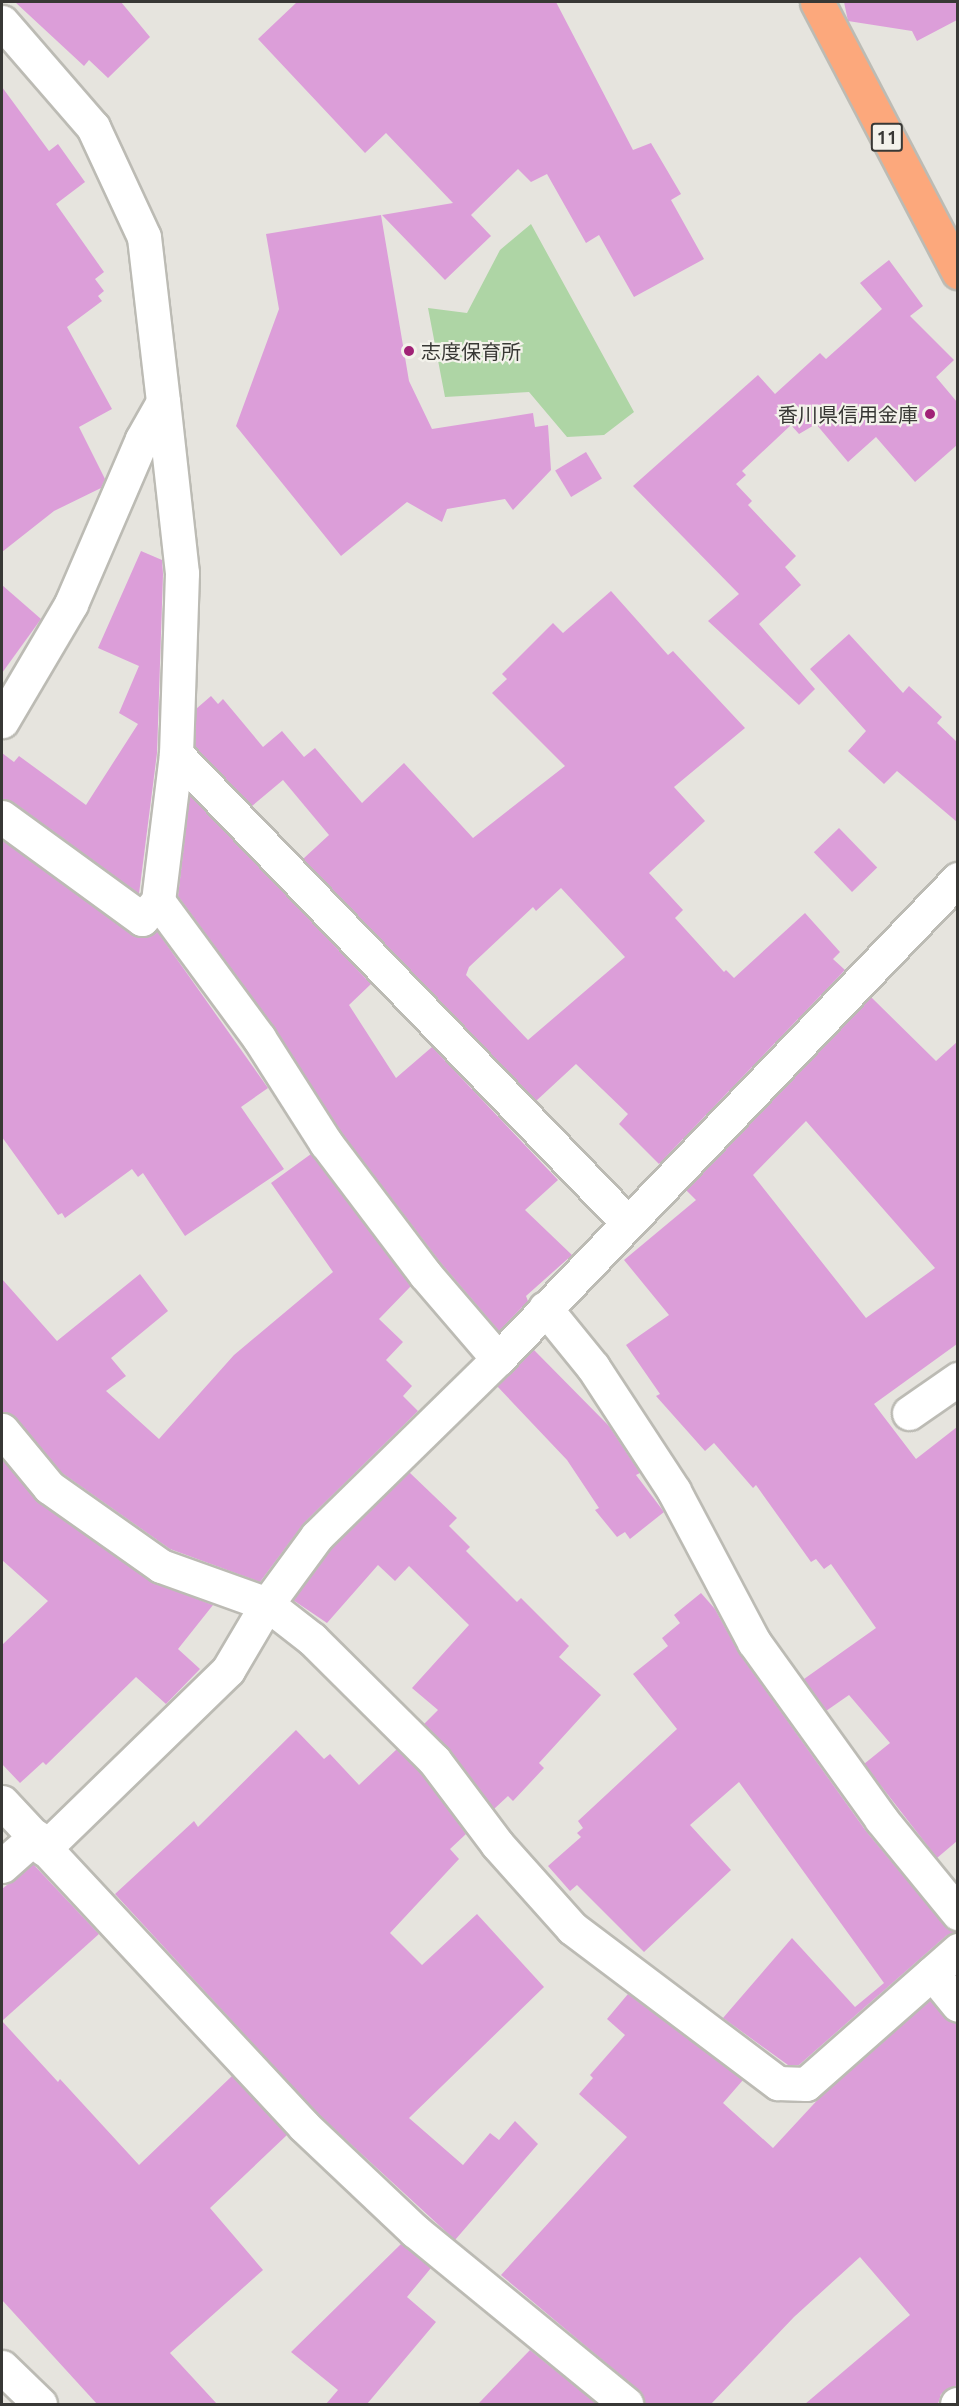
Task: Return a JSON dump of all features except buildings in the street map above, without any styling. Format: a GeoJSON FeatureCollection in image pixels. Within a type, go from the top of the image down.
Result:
{"type":"FeatureCollection","features":[{"type":"Feature","properties":{"kind":"highway","name":"11"},"geometry":{"type":"LineString","coordinates":[[817,2],[957,272]]}},
{"type":"Feature","properties":{"kind":"street"},"geometry":{"type":"LineString","coordinates":[[2,22],[93,127],[144,237],[182,573],[176,754],[158,901],[142,920],[2,817]]}},
{"type":"Feature","properties":{"kind":"street"},"geometry":{"type":"LineString","coordinates":[[2,721],[71,604],[142,439],[163,402]]}},
{"type":"Feature","properties":{"kind":"street"},"geometry":{"type":"LineString","coordinates":[[176,754],[627,1222]]}},
{"type":"Feature","properties":{"kind":"street"},"geometry":{"type":"LineString","coordinates":[[2,1866],[40,1843],[228,1671],[267,1604],[317,1536],[498,1359],[957,879]]}},
{"type":"Feature","properties":{"kind":"street"},"geometry":{"type":"LineString","coordinates":[[158,901],[259,1038],[326,1143],[425,1274],[498,1359]]}},
{"type":"Feature","properties":{"kind":"street"},"geometry":{"type":"LineString","coordinates":[[545,1308],[593,1367],[674,1491],[754,1642],[881,1820],[957,1913]]}},
{"type":"Feature","properties":{"kind":"street"},"geometry":{"type":"LineString","coordinates":[[909,1413],[957,1379]]}},
{"type":"Feature","properties":{"kind":"street"},"geometry":{"type":"LineString","coordinates":[[2,1430],[49,1487],[161,1566],[267,1604],[312,1639],[434,1760],[497,1844],[572,1928],[778,2083],[806,2084],[957,1950]]}},
{"type":"Feature","properties":{"kind":"street"},"geometry":{"type":"LineString","coordinates":[[2,1802],[304,2126],[415,2231],[626,2404]]}},
{"type":"Feature","properties":{"kind":"street"},"geometry":{"type":"LineString","coordinates":[[932,1973],[957,2005]]}},
{"type":"Feature","properties":{"kind":"street"},"geometry":{"type":"LineString","coordinates":[[2,2367],[40,2404]]}},
{"type":"Feature","properties":{"kind":"green space"},"geometry":{"type":"Polygon","coordinates":[[[531,224],[634,412],[604,435],[567,437],[529,392],[445,397],[428,308],[467,313],[500,250],[531,224]]]}},
{"type":"Feature","properties":{"kind":"place","name":"志度保育所"},"geometry":{"type":"Point","coordinates":[409,351]}},
{"type":"Feature","properties":{"kind":"place","name":"香川県信用金庫"},"geometry":{"type":"Point","coordinates":[930,414]}}]}
